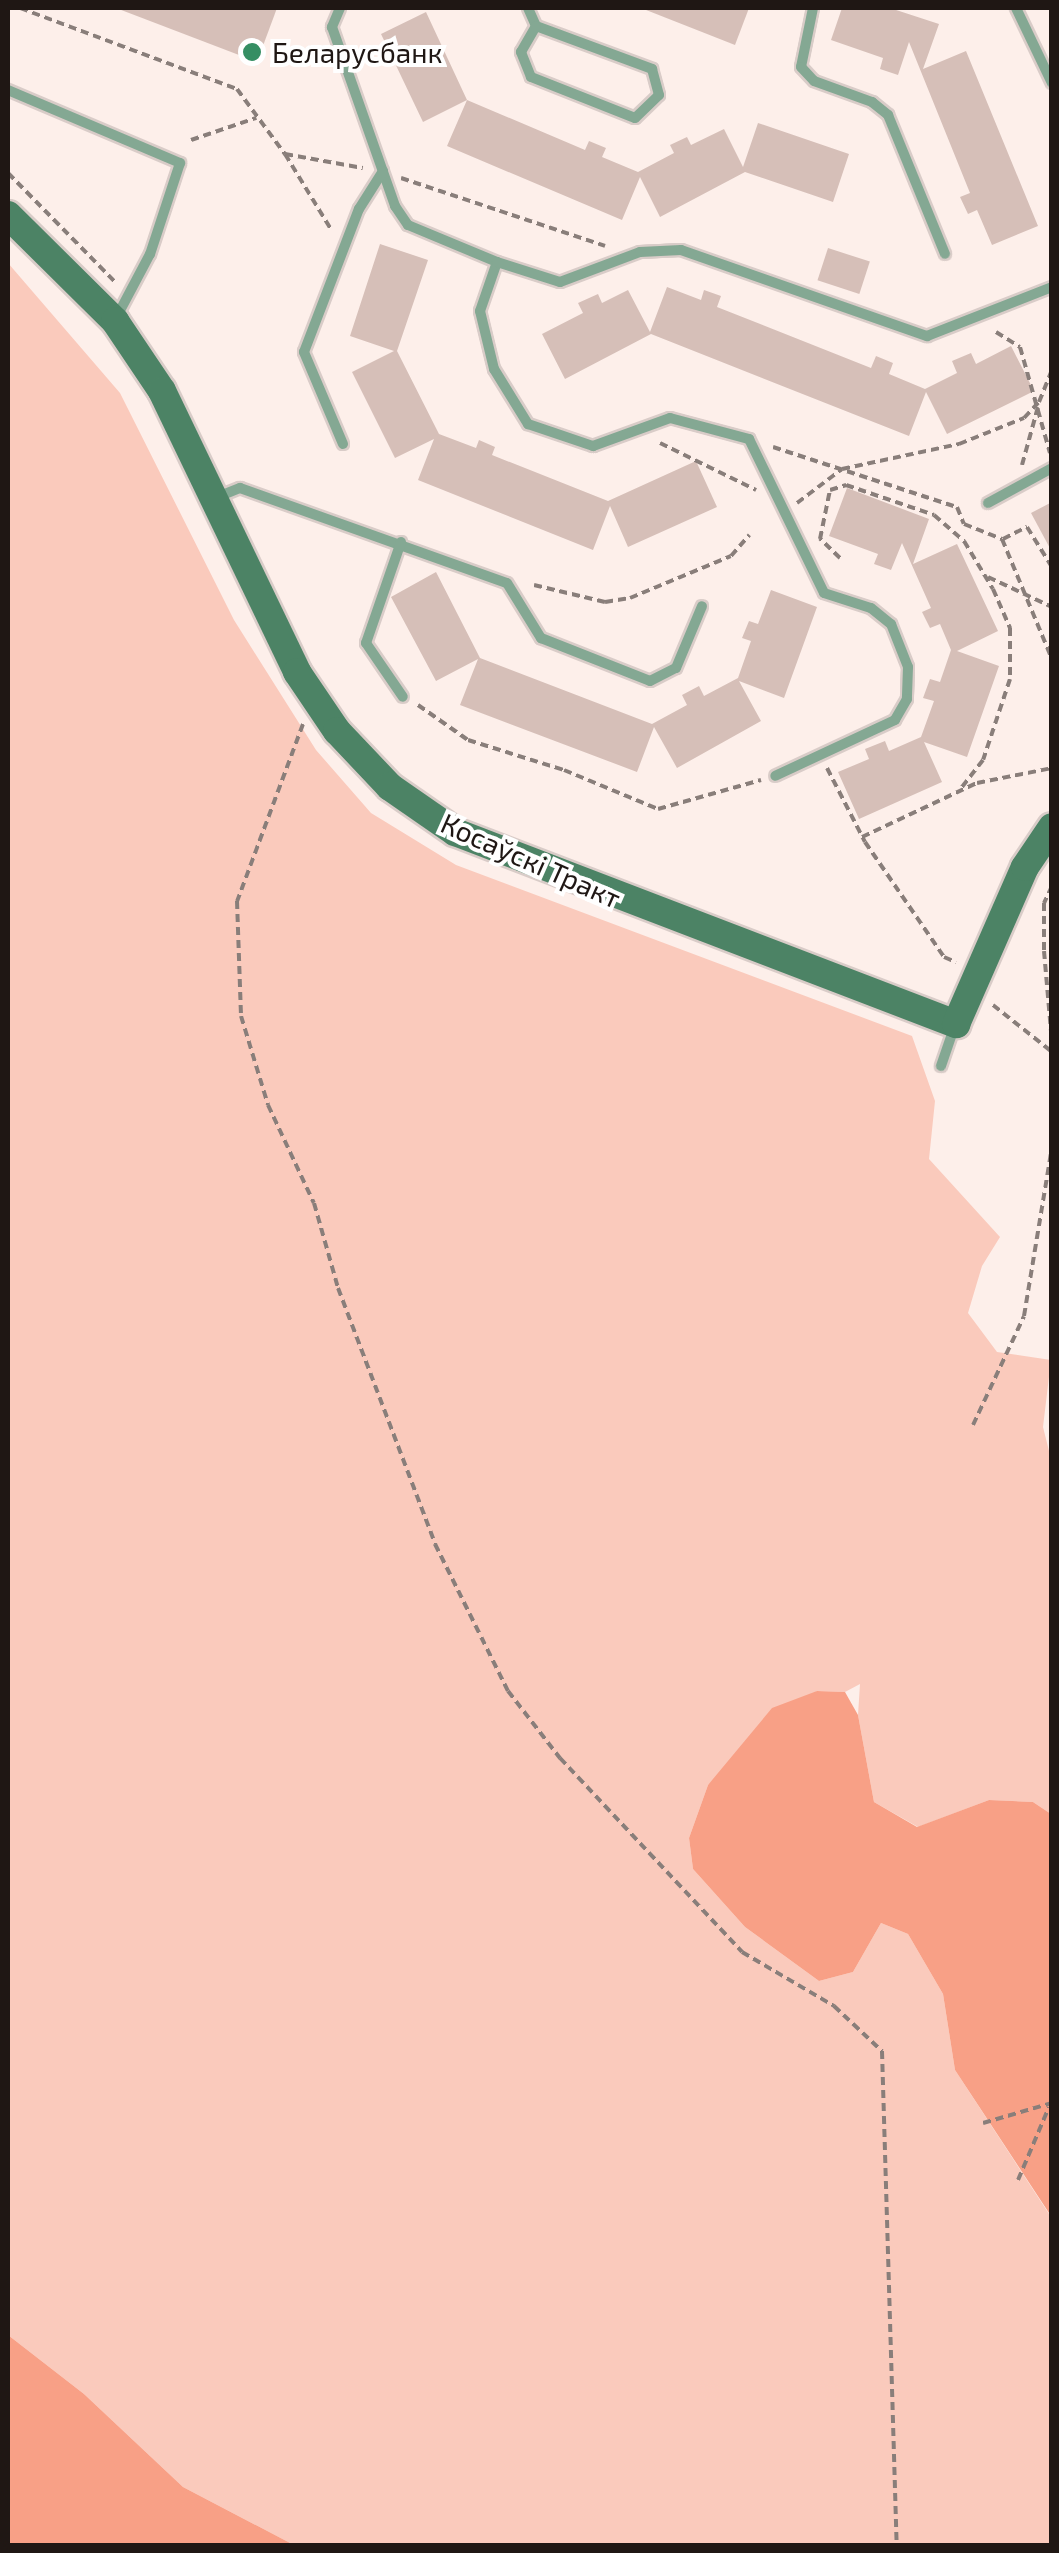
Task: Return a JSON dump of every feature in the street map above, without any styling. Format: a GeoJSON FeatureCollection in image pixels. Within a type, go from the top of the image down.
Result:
{"type":"FeatureCollection","features":[{"type":"Feature","properties":{"kind":"main road","name":"Косаўскі Тракт"},"geometry":{"type":"LineString","coordinates":[[8,215],[123,311],[297,672],[337,730],[390,787],[455,832],[530,866],[956,1024]]}},
{"type":"Feature","properties":{"kind":"main road"},"geometry":{"type":"LineString","coordinates":[[956,1024],[1026,867],[1052,827]]}},
{"type":"Feature","properties":{"kind":"lane"},"geometry":{"type":"LineString","coordinates":[[340,8],[332,27],[382,171],[408,225],[496,262],[560,282],[640,252],[681,250],[928,336],[1052,287]]}},
{"type":"Feature","properties":{"kind":"lane"},"geometry":{"type":"LineString","coordinates":[[528,8],[536,26],[652,68],[659,95],[635,118],[532,77],[521,52],[536,26]]}},
{"type":"Feature","properties":{"kind":"lane"},"geometry":{"type":"LineString","coordinates":[[814,8],[802,67],[814,81],[872,102],[888,116],[946,254]]}},
{"type":"Feature","properties":{"kind":"lane"},"geometry":{"type":"LineString","coordinates":[[1016,8],[1052,83]]}},
{"type":"Feature","properties":{"kind":"lane"},"geometry":{"type":"LineString","coordinates":[[8,90],[180,163],[123,311]]}},
{"type":"Feature","properties":{"kind":"lane"},"geometry":{"type":"LineString","coordinates":[[343,444],[304,352],[346,240],[382,171]]}},
{"type":"Feature","properties":{"kind":"lane"},"geometry":{"type":"LineString","coordinates":[[496,262],[480,311],[494,369],[528,424],[593,446],[670,418],[749,439],[824,593],[871,608],[891,624],[908,667],[907,699],[895,720],[775,776]]}},
{"type":"Feature","properties":{"kind":"lane"},"geometry":{"type":"LineString","coordinates":[[988,503],[1052,465]]}},
{"type":"Feature","properties":{"kind":"lane"},"geometry":{"type":"LineString","coordinates":[[214,498],[240,488],[401,542],[507,583],[541,638],[650,681],[676,668],[702,606]]}},
{"type":"Feature","properties":{"kind":"lane"},"geometry":{"type":"LineString","coordinates":[[401,542],[366,643],[403,697]]}},
{"type":"Feature","properties":{"kind":"lane"},"geometry":{"type":"LineString","coordinates":[[941,1066],[956,1024]]}},
{"type":"Feature","properties":{"kind":"path"},"geometry":{"type":"LineString","coordinates":[[20,8],[237,88],[285,154],[336,237],[346,240]]}},
{"type":"Feature","properties":{"kind":"path"},"geometry":{"type":"LineString","coordinates":[[191,140],[256,118]]}},
{"type":"Feature","properties":{"kind":"path"},"geometry":{"type":"LineString","coordinates":[[285,154],[382,171],[593,244],[640,252]]}},
{"type":"Feature","properties":{"kind":"path"},"geometry":{"type":"LineString","coordinates":[[8,172],[123,311]]}},
{"type":"Feature","properties":{"kind":"path"},"geometry":{"type":"LineString","coordinates":[[996,332],[1020,347],[1039,402],[1052,465]]}},
{"type":"Feature","properties":{"kind":"path"},"geometry":{"type":"LineString","coordinates":[[1016,488],[1052,369]]}},
{"type":"Feature","properties":{"kind":"path"},"geometry":{"type":"LineString","coordinates":[[785,512],[842,470],[959,444],[1024,418],[1039,402]]}},
{"type":"Feature","properties":{"kind":"path"},"geometry":{"type":"LineString","coordinates":[[749,439],[956,506],[964,524],[1002,539],[1028,527],[1052,567]]}},
{"type":"Feature","properties":{"kind":"path"},"geometry":{"type":"LineString","coordinates":[[660,443],[760,492]]}},
{"type":"Feature","properties":{"kind":"path"},"geometry":{"type":"LineString","coordinates":[[840,558],[820,540],[830,490],[846,485],[934,515],[964,541],[984,575],[1010,628],[1010,679],[983,760],[960,789]]}},
{"type":"Feature","properties":{"kind":"path"},"geometry":{"type":"LineString","coordinates":[[534,585],[605,602],[630,598],[731,556],[749,535]]}},
{"type":"Feature","properties":{"kind":"path"},"geometry":{"type":"LineString","coordinates":[[1002,539],[1022,596],[1052,659]]}},
{"type":"Feature","properties":{"kind":"path"},"geometry":{"type":"LineString","coordinates":[[984,575],[1052,607]]}},
{"type":"Feature","properties":{"kind":"path"},"geometry":{"type":"LineString","coordinates":[[403,697],[468,740],[564,770],[658,809],[775,776]]}},
{"type":"Feature","properties":{"kind":"path"},"geometry":{"type":"LineString","coordinates":[[300,729],[237,901],[241,1016],[268,1105],[314,1203],[338,1288],[435,1544],[508,1690],[560,1758],[742,1952],[834,2006],[882,2051],[897,2546]]}},
{"type":"Feature","properties":{"kind":"path"},"geometry":{"type":"LineString","coordinates":[[820,753],[862,837],[944,957]]}},
{"type":"Feature","properties":{"kind":"path"},"geometry":{"type":"LineString","coordinates":[[862,837],[960,789],[1052,768]]}},
{"type":"Feature","properties":{"kind":"path"},"geometry":{"type":"LineString","coordinates":[[1052,886],[1044,903],[1044,951],[1052,1042]]}},
{"type":"Feature","properties":{"kind":"path"},"geometry":{"type":"LineString","coordinates":[[986,997],[1052,1052]]}},
{"type":"Feature","properties":{"kind":"path"},"geometry":{"type":"LineString","coordinates":[[973,1425],[1024,1316],[1052,1146]]}},
{"type":"Feature","properties":{"kind":"path"},"geometry":{"type":"LineString","coordinates":[[983,2122],[1050,2105]]}},
{"type":"Feature","properties":{"kind":"path"},"geometry":{"type":"LineString","coordinates":[[1018,2180],[1050,2105]]}},
{"type":"Feature","properties":{"kind":"shaded area"},"geometry":{"type":"Polygon","coordinates":[[[8,263],[120,393],[234,620],[316,750],[371,813],[456,865],[912,1036],[935,1101],[929,1159],[1000,1237],[982,1266],[968,1313],[997,1352],[1051,1360],[1043,1427],[1052,1463],[1051,1814],[1033,1802],[989,1800],[918,1827],[874,1802],[858,1715],[860,1684],[845,1692],[817,1691],[708,1785],[689,1838],[693,1869],[745,1927],[819,1981],[853,1972],[881,1923],[908,1934],[943,1994],[955,2070],[1051,2217],[1051,2545],[294,2545],[183,2487],[84,2394],[8,2335],[8,263]]]}},
{"type":"Feature","properties":{"kind":"shaded area"},"geometry":{"type":"Polygon","coordinates":[[[817,1691],[845,1692],[858,1715],[874,1802],[917,1827],[989,1800],[1033,1802],[1051,1814],[1051,2216],[955,2070],[943,1994],[908,1934],[881,1923],[853,1972],[819,1981],[745,1927],[693,1869],[689,1838],[708,1785],[772,1708],[817,1691]]]}},
{"type":"Feature","properties":{"kind":"shaded area"},"geometry":{"type":"Polygon","coordinates":[[[8,2335],[84,2394],[183,2487],[294,2545],[8,2545],[8,2335]]]}},
{"type":"Feature","properties":{"kind":"building"},"geometry":{"type":"Polygon","coordinates":[[[116,8],[277,8],[257,62],[116,8]]]}},
{"type":"Feature","properties":{"kind":"building"},"geometry":{"type":"Polygon","coordinates":[[[641,8],[749,8],[735,45],[641,8]]]}},
{"type":"Feature","properties":{"kind":"building"},"geometry":{"type":"Polygon","coordinates":[[[842,8],[890,8],[939,24],[923,69],[966,51],[1038,226],[992,245],[977,210],[968,214],[960,197],[970,193],[909,42],[898,75],[880,69],[883,58],[831,40],[842,8]]]}},
{"type":"Feature","properties":{"kind":"building"},"geometry":{"type":"Polygon","coordinates":[[[426,12],[467,100],[423,122],[381,34],[426,12]]]}},
{"type":"Feature","properties":{"kind":"building"},"geometry":{"type":"Polygon","coordinates":[[[467,100],[585,150],[589,141],[606,148],[602,157],[638,172],[674,153],[670,145],[687,137],[691,145],[724,129],[743,167],[758,123],[849,154],[833,202],[745,172],[660,217],[640,177],[622,220],[447,146],[467,100]]]}},
{"type":"Feature","properties":{"kind":"building"},"geometry":{"type":"Polygon","coordinates":[[[380,244],[428,260],[397,351],[439,434],[476,448],[479,440],[495,447],[492,455],[608,501],[696,461],[717,507],[628,547],[610,506],[593,550],[418,480],[434,439],[395,458],[352,372],[394,351],[350,336],[380,244]]]}},
{"type":"Feature","properties":{"kind":"building"},"geometry":{"type":"Polygon","coordinates":[[[828,248],[870,262],[859,294],[817,280],[828,248]]]}},
{"type":"Feature","properties":{"kind":"building"},"geometry":{"type":"Polygon","coordinates":[[[667,287],[701,300],[704,290],[721,296],[717,307],[871,368],[876,356],[893,363],[889,374],[925,389],[957,373],[952,361],[971,353],[976,364],[1011,346],[1034,391],[947,434],[926,392],[909,436],[651,334],[565,379],[542,334],[583,313],[578,303],[598,294],[602,303],[628,290],[650,332],[667,287]]]}},
{"type":"Feature","properties":{"kind":"building"},"geometry":{"type":"Polygon","coordinates":[[[847,488],[929,519],[913,564],[957,544],[998,631],[957,651],[999,666],[967,757],[924,742],[942,782],[859,819],[838,772],[869,759],[865,749],[885,741],[889,751],[921,737],[934,701],[923,698],[930,679],[940,682],[951,650],[940,624],[930,628],[922,612],[931,608],[902,543],[891,570],[874,564],[878,554],[829,536],[847,488]]]}},
{"type":"Feature","properties":{"kind":"building"},"geometry":{"type":"Polygon","coordinates":[[[1052,502],[1052,552],[1031,513],[1052,502]]]}},
{"type":"Feature","properties":{"kind":"building"},"geometry":{"type":"Polygon","coordinates":[[[436,572],[480,658],[652,724],[687,705],[682,695],[699,686],[704,696],[738,678],[751,641],[742,638],[749,621],[758,624],[771,590],[817,607],[784,698],[739,681],[761,721],[677,768],[654,727],[637,772],[460,705],[478,659],[436,681],[391,597],[436,572]]]}},
{"type":"Feature","properties":{"kind":"place","name":"Беларусбанк"},"geometry":{"type":"Point","coordinates":[252,52]}}]}
